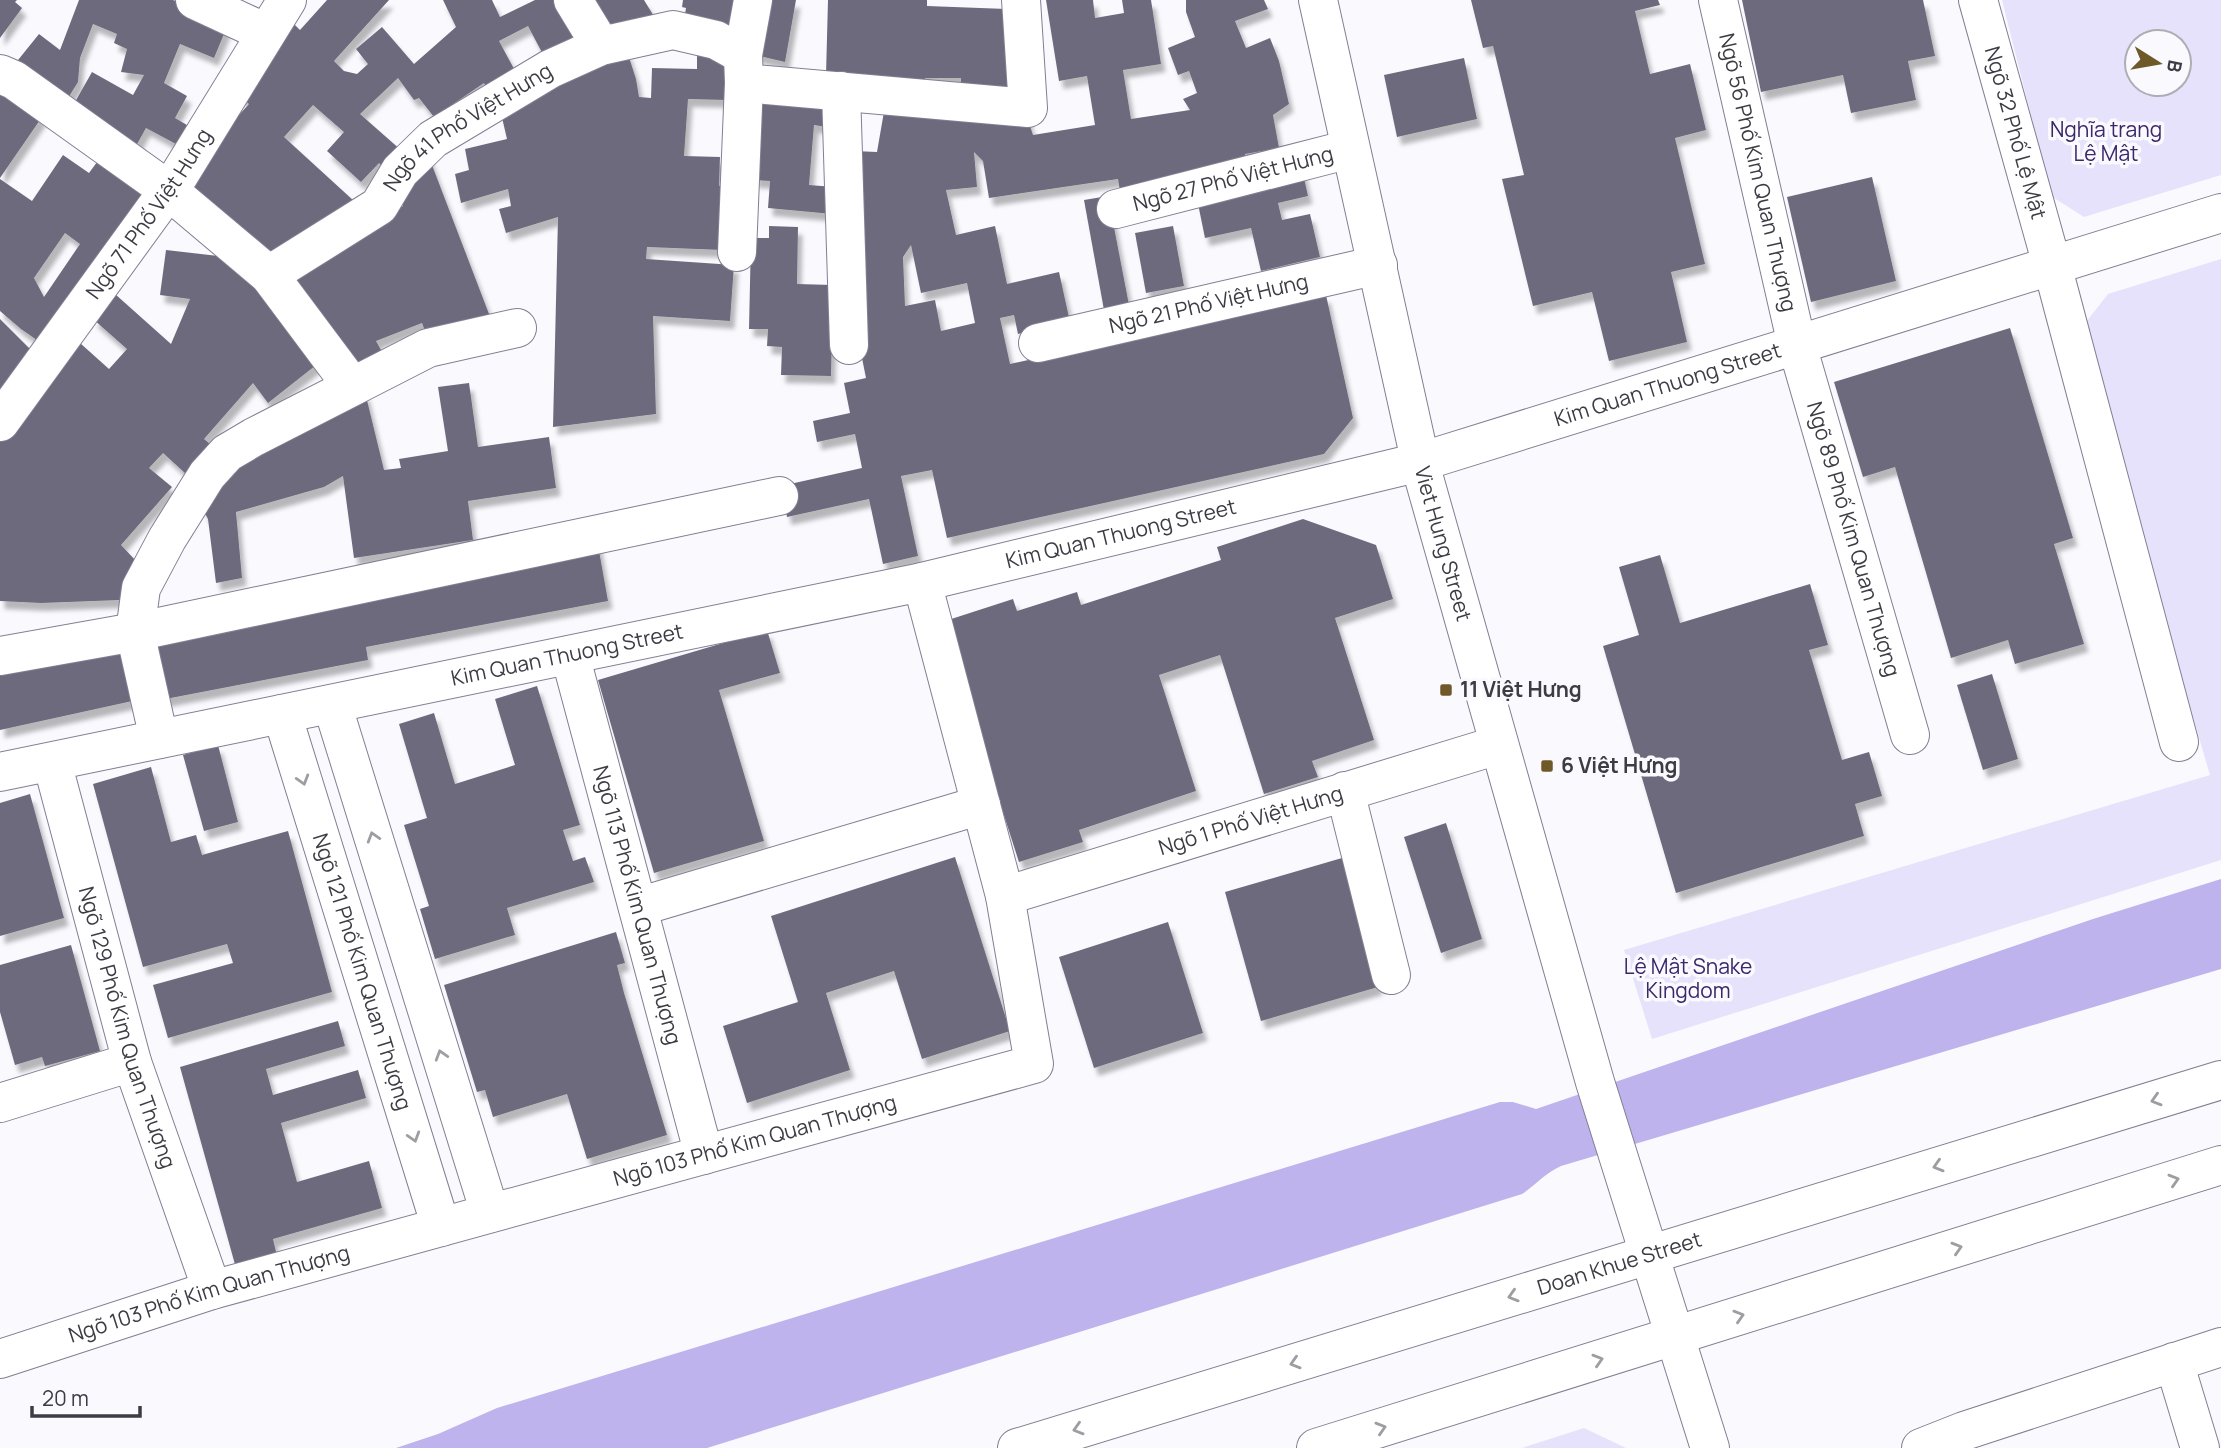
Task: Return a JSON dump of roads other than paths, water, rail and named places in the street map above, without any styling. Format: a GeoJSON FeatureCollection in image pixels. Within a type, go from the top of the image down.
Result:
{"type":"FeatureCollection","features":[{"type":"Feature","properties":{"kind":"street"},"geometry":{"type":"LineString","coordinates":[[195,0],[266,33]]}},
{"type":"Feature","properties":{"kind":"street","name":"Ngõ 71 Phố Việt Hưng"},"geometry":{"type":"LineString","coordinates":[[0,422],[168,190],[287,0]]}},
{"type":"Feature","properties":{"kind":"street"},"geometry":{"type":"LineString","coordinates":[[573,0],[601,46]]}},
{"type":"Feature","properties":{"kind":"street"},"geometry":{"type":"LineString","coordinates":[[737,252],[744,69],[753,0]]}},
{"type":"Feature","properties":{"kind":"street","name":"Ngõ 41 Phố Việt Hưng"},"geometry":{"type":"LineString","coordinates":[[269,275],[379,206],[400,171],[433,139],[550,69],[674,15],[716,40],[744,69],[841,91],[1028,108],[1021,0]]}},
{"type":"Feature","properties":{"kind":"street","name":"Viet Hung Street"},"geometry":{"type":"LineString","coordinates":[[1318,0],[1420,462],[1595,1082],[1710,1448]]}},
{"type":"Feature","properties":{"kind":"street","name":"Ngõ 56 Phố Kim Quan Thượng"},"geometry":{"type":"LineString","coordinates":[[1718,0],[1797,345]]}},
{"type":"Feature","properties":{"kind":"street","name":"Ngõ 32 Phố Lệ Mật"},"geometry":{"type":"LineString","coordinates":[[1978,0],[2052,265],[2179,742]]}},
{"type":"Feature","properties":{"kind":"street"},"geometry":{"type":"LineString","coordinates":[[0,74],[15,80],[168,190],[269,275],[352,386]]}},
{"type":"Feature","properties":{"kind":"street"},"geometry":{"type":"LineString","coordinates":[[841,91],[849,345]]}},
{"type":"Feature","properties":{"kind":"street","name":"Ngõ 27 Phố Việt Hưng"},"geometry":{"type":"LineString","coordinates":[[1116,209],[1350,149]]}},
{"type":"Feature","properties":{"kind":"street","name":"Kim Quan Thuong Street"},"geometry":{"type":"LineString","coordinates":[[0,772],[922,582],[1420,462],[2221,213]]}},
{"type":"Feature","properties":{"kind":"street","name":"Ngõ 21 Phố Việt Hưng"},"geometry":{"type":"LineString","coordinates":[[1038,343],[1378,265]]}},
{"type":"Feature","properties":{"kind":"street"},"geometry":{"type":"LineString","coordinates":[[159,739],[135,632],[141,588],[167,539],[207,475],[227,453],[428,348],[517,328]]}},
{"type":"Feature","properties":{"kind":"street","name":"Ngõ 89 Phố Kim Quan Thượng"},"geometry":{"type":"LineString","coordinates":[[1797,345],[1910,735]]}},
{"type":"Feature","properties":{"kind":"street"},"geometry":{"type":"LineString","coordinates":[[0,656],[135,632],[779,496]]}},
{"type":"Feature","properties":{"kind":"street","name":"Ngõ 103 Phố Kim Quan Thượng"},"geometry":{"type":"LineString","coordinates":[[0,1359],[212,1290],[1034,1064],[1005,896],[922,582]]}},
{"type":"Feature","properties":{"kind":"street","name":"Ngõ 113 Phố Kim Quan Thượng"},"geometry":{"type":"LineString","coordinates":[[570,655],[704,1154]]}},
{"type":"Feature","properties":{"kind":"street"},"geometry":{"type":"LineString","coordinates":[[332,705],[490,1213]]}},
{"type":"Feature","properties":{"kind":"street","name":"Ngõ 121 Phố Kim Quan Thượng"},"geometry":{"type":"LineString","coordinates":[[282,714],[442,1227]]}},
{"type":"Feature","properties":{"kind":"street","name":"Ngõ 1 Phố Việt Hưng"},"geometry":{"type":"LineString","coordinates":[[1005,896],[1498,745]]}},
{"type":"Feature","properties":{"kind":"street","name":"Ngõ 129 Phố Kim Quan Thượng"},"geometry":{"type":"LineString","coordinates":[[52,762],[132,1062],[212,1290]]}},
{"type":"Feature","properties":{"kind":"street"},"geometry":{"type":"LineString","coordinates":[[1345,791],[1391,975]]}},
{"type":"Feature","properties":{"kind":"street"},"geometry":{"type":"LineString","coordinates":[[638,907],[981,805]]}},
{"type":"Feature","properties":{"kind":"street"},"geometry":{"type":"LineString","coordinates":[[0,1103],[132,1062]]}},
{"type":"Feature","properties":{"kind":"street","name":"Doan Khue Street"},"geometry":{"type":"LineString","coordinates":[[1017,1448],[2221,1080]]}},
{"type":"Feature","properties":{"kind":"street"},"geometry":{"type":"LineString","coordinates":[[1316,1448],[2221,1165]]}},
{"type":"Feature","properties":{"kind":"street"},"geometry":{"type":"LineString","coordinates":[[1921,1448],[2221,1348]]}},
{"type":"Feature","properties":{"kind":"street"},"geometry":{"type":"LineString","coordinates":[[2174,1362],[2200,1448]]}},
{"type":"Feature","properties":{"kind":"place","name":"11 Việt Hưng"},"geometry":{"type":"Point","coordinates":[1446,690]}},
{"type":"Feature","properties":{"kind":"place","name":"6 Việt Hưng"},"geometry":{"type":"Point","coordinates":[1547,766]}},
{"type":"Feature","properties":{"kind":"park label","name":"Nghĩa trang Lệ Mật"},"geometry":{"type":"Point","coordinates":[2106,142]}},
{"type":"Feature","properties":{"kind":"park label","name":"Lệ Mật Snake Kingdom"},"geometry":{"type":"Point","coordinates":[1688,979]}}]}
